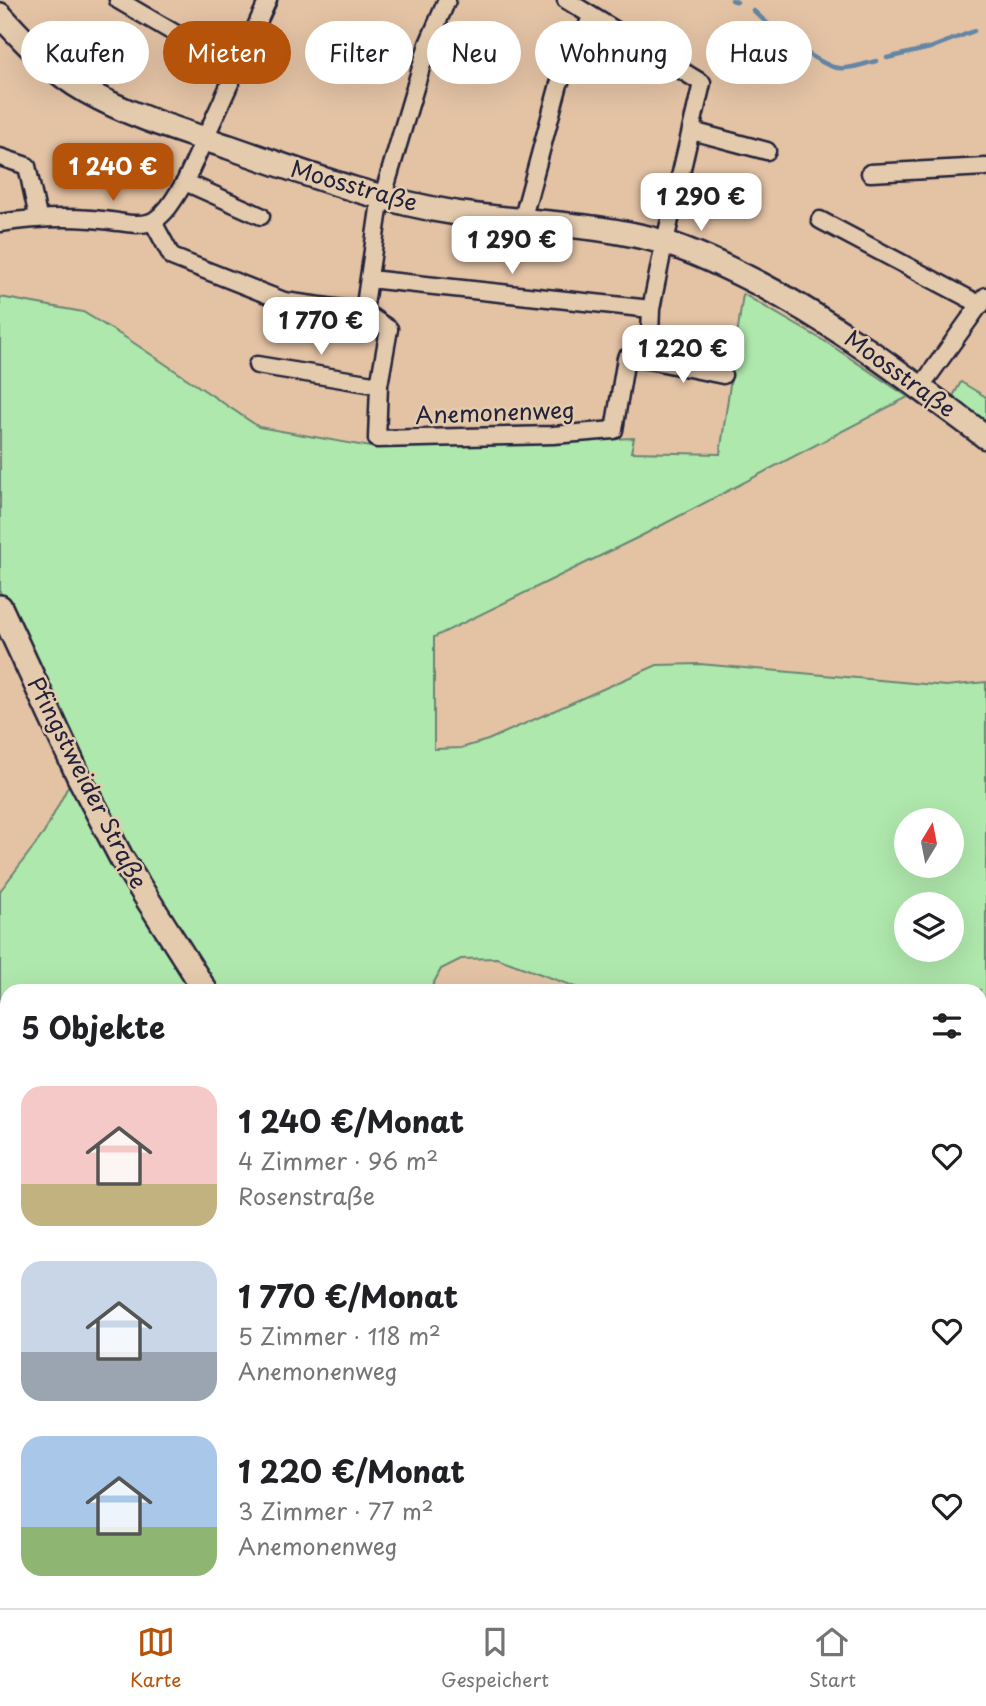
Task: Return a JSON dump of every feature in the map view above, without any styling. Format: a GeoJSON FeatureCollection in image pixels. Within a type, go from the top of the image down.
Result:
{"type":"FeatureCollection","features":[{"type":"Feature","properties":{"kind":"street"},"geometry":{"type":"LineString","coordinates":[[118,0],[163,26]]}},
{"type":"Feature","properties":{"kind":"street"},"geometry":{"type":"LineString","coordinates":[[258,21],[268,0]]}},
{"type":"Feature","properties":{"kind":"street"},"geometry":{"type":"LineString","coordinates":[[153,222],[172,257],[214,275],[284,301],[364,312],[383,198],[428,44],[447,0]]}},
{"type":"Feature","properties":{"kind":"street"},"geometry":{"type":"LineString","coordinates":[[566,0],[702,83],[651,309],[649,360],[723,375]]}},
{"type":"Feature","properties":{"kind":"street","name":"Moosstraße"},"geometry":{"type":"LineString","coordinates":[[0,15],[47,63],[86,91],[134,113],[203,138],[383,198],[455,212],[631,234],[664,242],[725,267],[776,292],[849,337],[986,437]]}},
{"type":"Feature","properties":{"kind":"street"},"geometry":{"type":"LineString","coordinates":[[522,221],[559,84],[592,16]]}},
{"type":"Feature","properties":{"kind":"street"},"geometry":{"type":"LineString","coordinates":[[0,223],[38,217],[88,218],[130,224],[153,222],[168,209],[184,182],[229,84]]}},
{"type":"Feature","properties":{"kind":"street"},"geometry":{"type":"LineString","coordinates":[[692,131],[767,151]]}},
{"type":"Feature","properties":{"kind":"street"},"geometry":{"type":"LineString","coordinates":[[0,158],[27,166],[38,217]]}},
{"type":"Feature","properties":{"kind":"street"},"geometry":{"type":"LineString","coordinates":[[870,173],[986,167]]}},
{"type":"Feature","properties":{"kind":"street"},"geometry":{"type":"LineString","coordinates":[[184,182],[261,216]]}},
{"type":"Feature","properties":{"kind":"street"},"geometry":{"type":"LineString","coordinates":[[820,220],[983,300],[920,387]]}},
{"type":"Feature","properties":{"kind":"street"},"geometry":{"type":"LineString","coordinates":[[369,279],[651,309]]}},
{"type":"Feature","properties":{"kind":"street","name":"Anemonenweg"},"geometry":{"type":"LineString","coordinates":[[364,312],[389,329],[379,385],[377,439],[553,435],[614,430],[626,358],[649,360]]}},
{"type":"Feature","properties":{"kind":"street"},"geometry":{"type":"LineString","coordinates":[[257,365],[379,385]]}},
{"type":"Feature","properties":{"kind":"street","name":"Pfingstweider Straße"},"geometry":{"type":"LineString","coordinates":[[0,607],[79,777],[122,859],[201,984]]}},
{"type":"Feature","properties":{"kind":"green space"},"geometry":{"type":"Polygon","coordinates":[[[743,294],[826,342],[908,397],[641,536],[434,637],[434,749],[461,748],[488,740],[657,665],[700,664],[946,686],[986,682],[986,984],[568,984],[497,958],[461,959],[441,969],[433,984],[0,984],[0,891],[44,833],[74,775],[0,592],[0,297],[83,312],[259,427],[376,448],[634,438],[631,452],[720,454],[743,294]]]}},
{"type":"Feature","properties":{"kind":"green space"},"geometry":{"type":"Polygon","coordinates":[[[961,382],[986,397],[986,424],[952,398],[961,382]]]}},
{"type":"Feature","properties":{"kind":"waterway"},"geometry":{"type":"LineString","coordinates":[[732,0],[737,2]]}},
{"type":"Feature","properties":{"kind":"waterway"},"geometry":{"type":"LineString","coordinates":[[753,10],[791,42],[833,67],[849,68],[876,61]]}},
{"type":"Feature","properties":{"kind":"waterway"},"geometry":{"type":"LineString","coordinates":[[887,58],[930,48],[974,31]]}}]}
